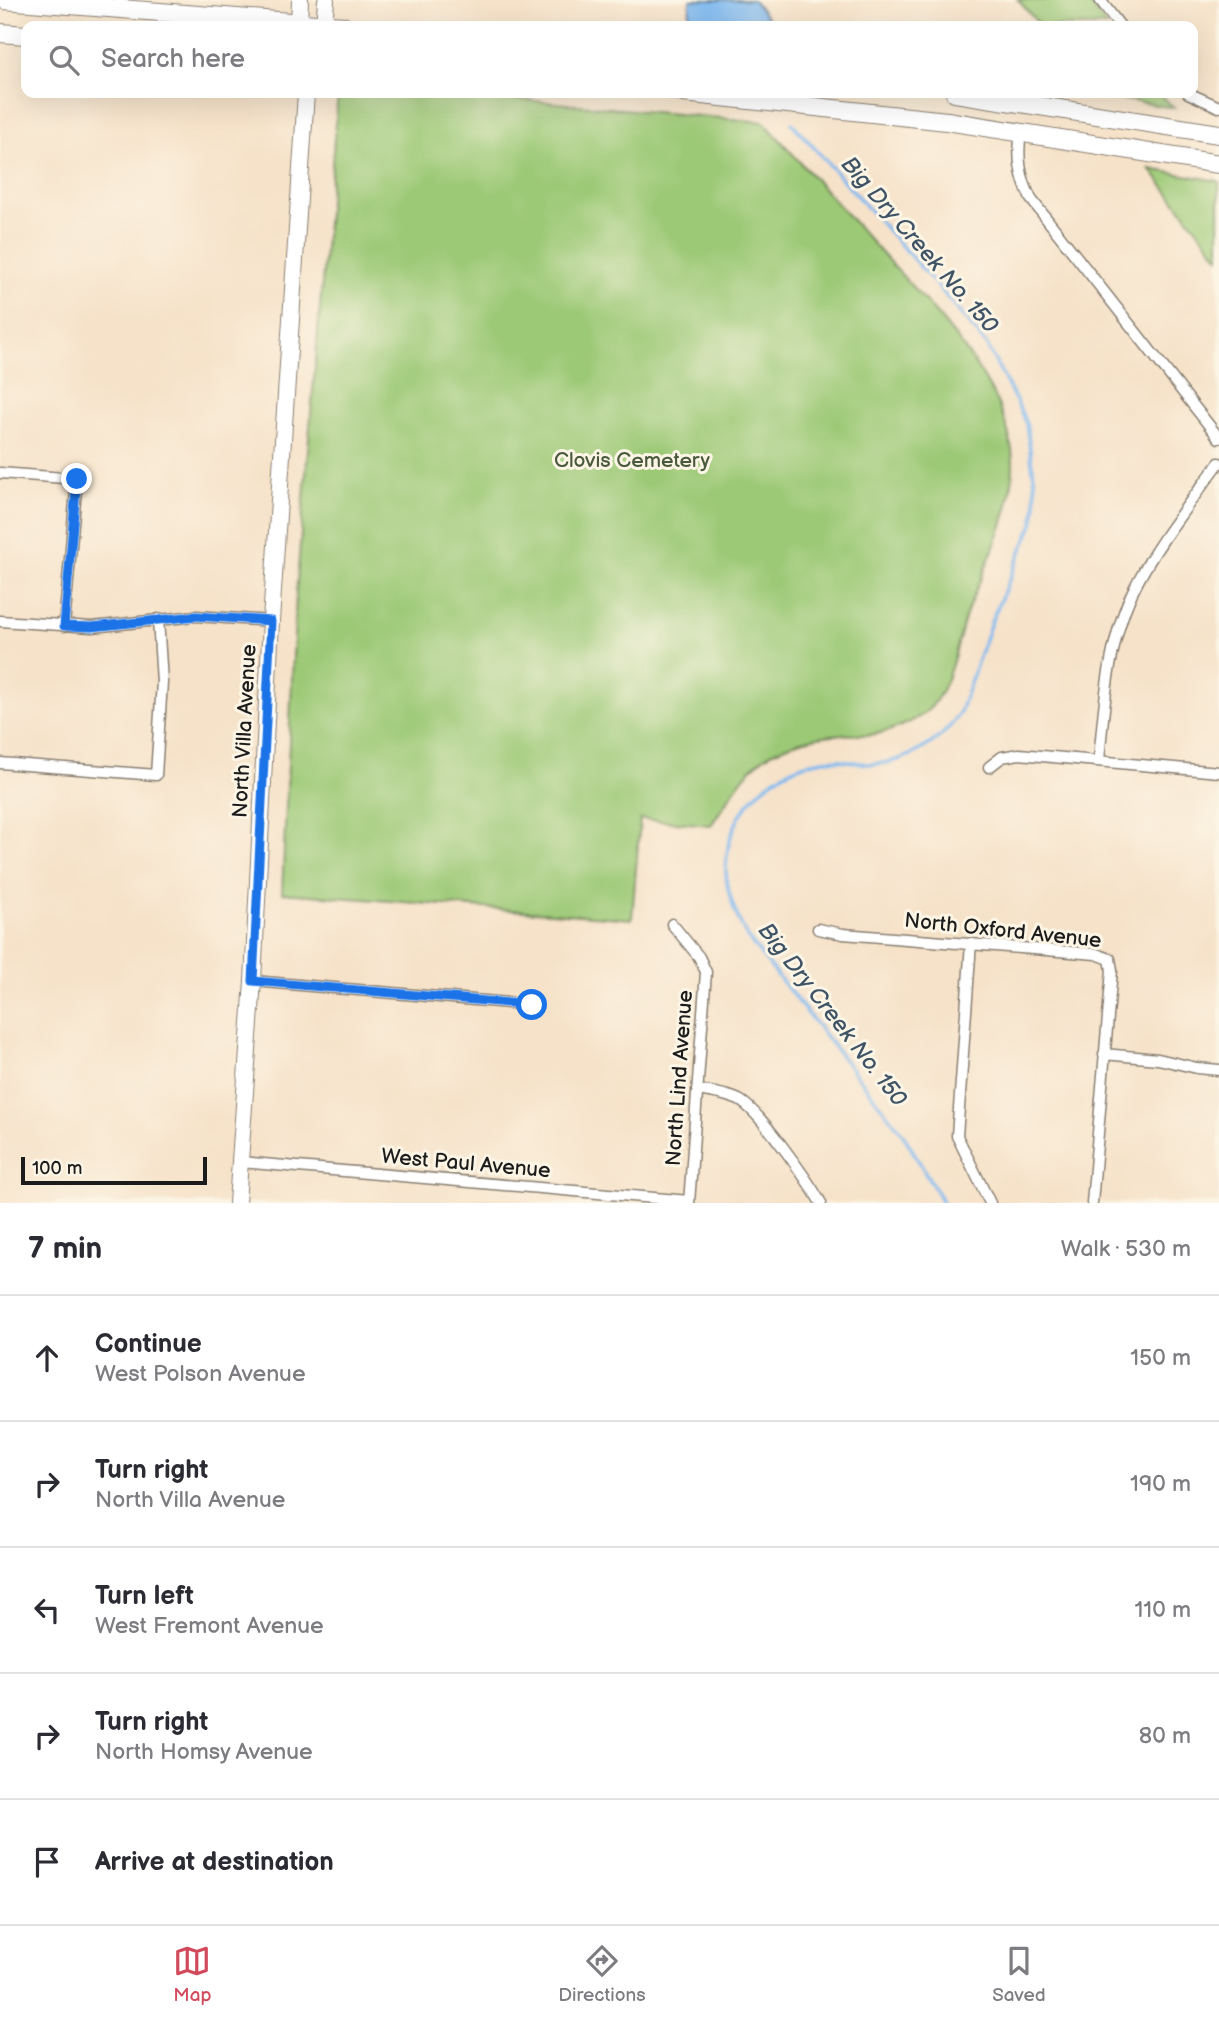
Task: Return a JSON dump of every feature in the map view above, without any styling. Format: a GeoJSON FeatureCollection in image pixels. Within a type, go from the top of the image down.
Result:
{"type":"FeatureCollection","features":[{"type":"Feature","properties":{"kind":"main road"},"geometry":{"type":"LineString","coordinates":[[4,0],[261,21]]}},
{"type":"Feature","properties":{"kind":"main road"},"geometry":{"type":"LineString","coordinates":[[298,21],[300,0]]}},
{"type":"Feature","properties":{"kind":"main road"},"geometry":{"type":"LineString","coordinates":[[324,21],[326,0]]}},
{"type":"Feature","properties":{"kind":"main road"},"geometry":{"type":"LineString","coordinates":[[0,33],[21,35]]}},
{"type":"Feature","properties":{"kind":"main road","name":"North Villa Avenue"},"geometry":{"type":"LineString","coordinates":[[237,1203],[253,981],[271,621],[306,98]]}},
{"type":"Feature","properties":{"kind":"main road"},"geometry":{"type":"LineString","coordinates":[[736,98],[1021,132],[1219,164]]}},
{"type":"Feature","properties":{"kind":"main road"},"geometry":{"type":"LineString","coordinates":[[988,98],[1219,134]]}},
{"type":"Feature","properties":{"kind":"street"},"geometry":{"type":"LineString","coordinates":[[1100,0],[1116,21]]}},
{"type":"Feature","properties":{"kind":"street"},"geometry":{"type":"LineString","coordinates":[[1198,98],[1219,107]]}},
{"type":"Feature","properties":{"kind":"street"},"geometry":{"type":"LineString","coordinates":[[1021,132],[1018,150],[1020,168],[1023,184],[1031,199],[1219,438]]}},
{"type":"Feature","properties":{"kind":"street"},"geometry":{"type":"LineString","coordinates":[[1099,761],[1108,677],[1123,615],[1142,574],[1219,463]]}},
{"type":"Feature","properties":{"kind":"street"},"geometry":{"type":"LineString","coordinates":[[0,472],[77,479],[64,626]]}},
{"type":"Feature","properties":{"kind":"street"},"geometry":{"type":"LineString","coordinates":[[0,621],[92,627],[196,616],[271,621]]}},
{"type":"Feature","properties":{"kind":"street"},"geometry":{"type":"LineString","coordinates":[[0,763],[156,775],[162,682],[158,619]]}},
{"type":"Feature","properties":{"kind":"street"},"geometry":{"type":"LineString","coordinates":[[989,767],[1009,755],[1219,772]]}},
{"type":"Feature","properties":{"kind":"street","name":"North Lind Avenue"},"geometry":{"type":"LineString","coordinates":[[672,925],[699,957],[706,972],[689,1202]]}},
{"type":"Feature","properties":{"kind":"street","name":"North Oxford Avenue"},"geometry":{"type":"LineString","coordinates":[[818,929],[843,934],[1096,954],[1110,959],[1112,970],[1092,1203]]}},
{"type":"Feature","properties":{"kind":"street"},"geometry":{"type":"LineString","coordinates":[[971,943],[956,1125],[957,1136],[990,1203]]}},
{"type":"Feature","properties":{"kind":"street"},"geometry":{"type":"LineString","coordinates":[[253,981],[532,1005]]}},
{"type":"Feature","properties":{"kind":"street"},"geometry":{"type":"LineString","coordinates":[[1104,1054],[1219,1069]]}},
{"type":"Feature","properties":{"kind":"street"},"geometry":{"type":"LineString","coordinates":[[697,1090],[742,1101],[760,1119],[807,1180],[821,1203]]}},
{"type":"Feature","properties":{"kind":"street","name":"West Paul Avenue"},"geometry":{"type":"LineString","coordinates":[[240,1162],[689,1202]]}},
{"type":"Feature","properties":{"kind":"green space"},"geometry":{"type":"Polygon","coordinates":[[[1018,0],[1087,0],[1103,21],[1036,21],[1018,0]]]}},
{"type":"Feature","properties":{"kind":"green space","name":"Clovis Cemetery"},"geometry":{"type":"Polygon","coordinates":[[[338,98],[502,98],[764,122],[919,294],[963,347],[998,404],[1009,433],[1013,463],[1005,517],[965,617],[949,675],[936,701],[921,715],[892,730],[869,735],[816,737],[771,753],[745,776],[711,825],[640,819],[632,919],[282,893],[296,593],[338,98]]]}},
{"type":"Feature","properties":{"kind":"green space"},"geometry":{"type":"Polygon","coordinates":[[[1115,98],[1164,98],[1174,108],[1115,98]]]}},
{"type":"Feature","properties":{"kind":"green space"},"geometry":{"type":"Polygon","coordinates":[[[1150,169],[1219,181],[1219,257],[1150,169]]]}},
{"type":"Feature","properties":{"kind":"water"},"geometry":{"type":"Polygon","coordinates":[[[690,0],[753,0],[770,21],[689,21],[690,0]]]}},
{"type":"Feature","properties":{"kind":"waterway","name":"Big Dry Creek No. 150"},"geometry":{"type":"LineString","coordinates":[[792,123],[986,344],[1026,423],[1035,483],[1036,506],[1033,524],[991,622],[960,712],[953,723],[922,749],[897,760],[871,764],[823,760],[786,772],[755,795],[744,810],[735,827],[726,866],[729,893],[747,937],[903,1134],[943,1203]]}},
{"type":"Feature","properties":{"kind":"route"},"geometry":{"type":"LineString","coordinates":[[77,479],[64,626],[92,627],[196,616],[271,621],[253,981],[532,1005]]}}]}
